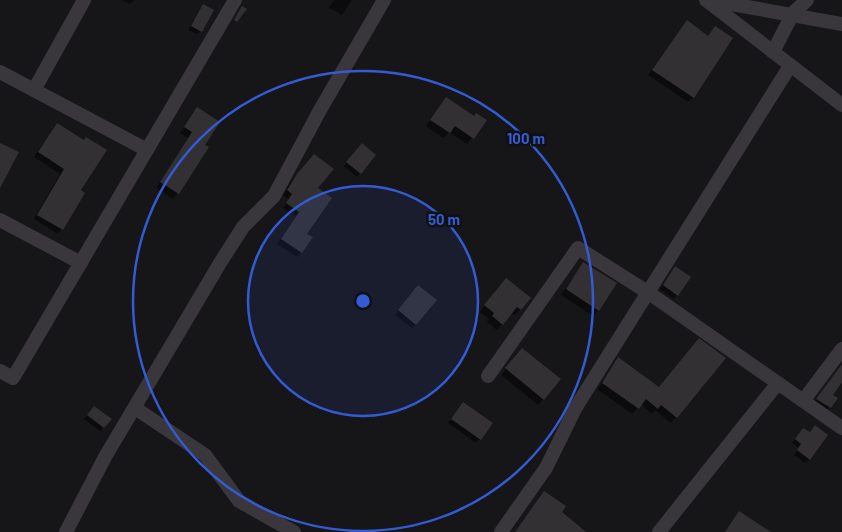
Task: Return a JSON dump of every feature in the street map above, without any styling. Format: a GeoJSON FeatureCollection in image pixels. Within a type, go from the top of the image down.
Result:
{"type":"FeatureCollection","features":[{"type":"Feature","properties":{"kind":"street"},"geometry":{"type":"LineString","coordinates":[[34,90],[84,0]]}},
{"type":"Feature","properties":{"kind":"street"},"geometry":{"type":"LineString","coordinates":[[0,371],[13,378],[235,0]]}},
{"type":"Feature","properties":{"kind":"street"},"geometry":{"type":"LineString","coordinates":[[66,532],[105,457],[243,227],[274,196],[320,110],[384,0]]}},
{"type":"Feature","properties":{"kind":"street"},"geometry":{"type":"LineString","coordinates":[[708,0],[793,13],[842,24]]}},
{"type":"Feature","properties":{"kind":"street"},"geometry":{"type":"LineString","coordinates":[[708,0],[842,105]]}},
{"type":"Feature","properties":{"kind":"street"},"geometry":{"type":"LineString","coordinates":[[773,52],[793,13],[807,0]]}},
{"type":"Feature","properties":{"kind":"street"},"geometry":{"type":"LineString","coordinates":[[501,532],[546,468],[576,407],[790,66]]}},
{"type":"Feature","properties":{"kind":"street"},"geometry":{"type":"LineString","coordinates":[[0,72],[147,150]]}},
{"type":"Feature","properties":{"kind":"street"},"geometry":{"type":"LineString","coordinates":[[0,220],[81,263]]}},
{"type":"Feature","properties":{"kind":"street"},"geometry":{"type":"LineString","coordinates":[[488,376],[578,248],[649,293],[842,428]]}},
{"type":"Feature","properties":{"kind":"street"},"geometry":{"type":"LineString","coordinates":[[803,401],[842,349]]}},
{"type":"Feature","properties":{"kind":"street"},"geometry":{"type":"LineString","coordinates":[[659,532],[778,383]]}},
{"type":"Feature","properties":{"kind":"street"},"geometry":{"type":"LineString","coordinates":[[135,408],[205,455],[239,501],[294,532]]}},
{"type":"Feature","properties":{"kind":"building"},"geometry":{"type":"Polygon","coordinates":[[[203,4],[214,10],[202,32],[191,26],[203,4]]]}},
{"type":"Feature","properties":{"kind":"building"},"geometry":{"type":"Polygon","coordinates":[[[242,6],[247,9],[237,22],[234,20],[242,6]]]}},
{"type":"Feature","properties":{"kind":"building"},"geometry":{"type":"Polygon","coordinates":[[[687,20],[708,36],[715,26],[733,38],[694,98],[652,70],[687,20]]]}},
{"type":"Feature","properties":{"kind":"building"},"geometry":{"type":"Polygon","coordinates":[[[446,97],[474,116],[476,113],[487,120],[474,139],[455,126],[450,133],[430,120],[446,97]]]}},
{"type":"Feature","properties":{"kind":"building"},"geometry":{"type":"Polygon","coordinates":[[[197,107],[220,122],[205,145],[209,147],[179,194],[160,182],[192,132],[184,127],[197,107]]]}},
{"type":"Feature","properties":{"kind":"building"},"geometry":{"type":"Polygon","coordinates":[[[57,123],[84,140],[86,137],[107,150],[81,190],[85,193],[63,230],[37,215],[64,169],[38,152],[57,123]]]}},
{"type":"Feature","properties":{"kind":"building"},"geometry":{"type":"Polygon","coordinates":[[[0,143],[19,152],[0,188],[0,143]]]}},
{"type":"Feature","properties":{"kind":"building"},"geometry":{"type":"Polygon","coordinates":[[[362,143],[376,155],[361,174],[346,162],[362,143]]]}},
{"type":"Feature","properties":{"kind":"building"},"geometry":{"type":"Polygon","coordinates":[[[314,154],[334,169],[318,188],[332,198],[307,234],[313,237],[302,253],[281,239],[299,212],[286,203],[292,194],[287,190],[297,174],[314,154]]]}},
{"type":"Feature","properties":{"kind":"building"},"geometry":{"type":"Polygon","coordinates":[[[583,262],[617,283],[599,311],[566,289],[583,262]]]}},
{"type":"Feature","properties":{"kind":"building"},"geometry":{"type":"Polygon","coordinates":[[[675,266],[691,277],[678,296],[663,285],[675,266]]]}},
{"type":"Feature","properties":{"kind":"building"},"geometry":{"type":"Polygon","coordinates":[[[506,278],[531,298],[521,310],[517,307],[503,325],[492,316],[494,313],[484,305],[506,278]]]}},
{"type":"Feature","properties":{"kind":"building"},"geometry":{"type":"Polygon","coordinates":[[[418,285],[437,300],[416,325],[398,310],[418,285]]]}},
{"type":"Feature","properties":{"kind":"building"},"geometry":{"type":"Polygon","coordinates":[[[699,338],[726,358],[677,418],[661,405],[658,409],[646,399],[639,409],[602,383],[618,357],[659,387],[699,338]]]}},
{"type":"Feature","properties":{"kind":"building"},"geometry":{"type":"Polygon","coordinates":[[[522,348],[561,379],[544,400],[505,368],[522,348]]]}},
{"type":"Feature","properties":{"kind":"building"},"geometry":{"type":"Polygon","coordinates":[[[842,364],[842,382],[833,395],[838,398],[831,408],[816,399],[842,364]]]}},
{"type":"Feature","properties":{"kind":"building"},"geometry":{"type":"Polygon","coordinates":[[[463,402],[493,423],[481,440],[451,419],[463,402]]]}},
{"type":"Feature","properties":{"kind":"building"},"geometry":{"type":"Polygon","coordinates":[[[94,406],[112,419],[104,428],[87,415],[94,406]]]}},
{"type":"Feature","properties":{"kind":"building"},"geometry":{"type":"Polygon","coordinates":[[[815,425],[828,435],[810,460],[797,450],[801,444],[795,439],[803,428],[810,432],[815,425]]]}},
{"type":"Feature","properties":{"kind":"building"},"geometry":{"type":"Polygon","coordinates":[[[544,491],[566,506],[562,512],[586,532],[515,532],[544,491]]]}},
{"type":"Feature","properties":{"kind":"building"},"geometry":{"type":"Polygon","coordinates":[[[739,511],[771,532],[725,532],[739,511]]]}}]}
